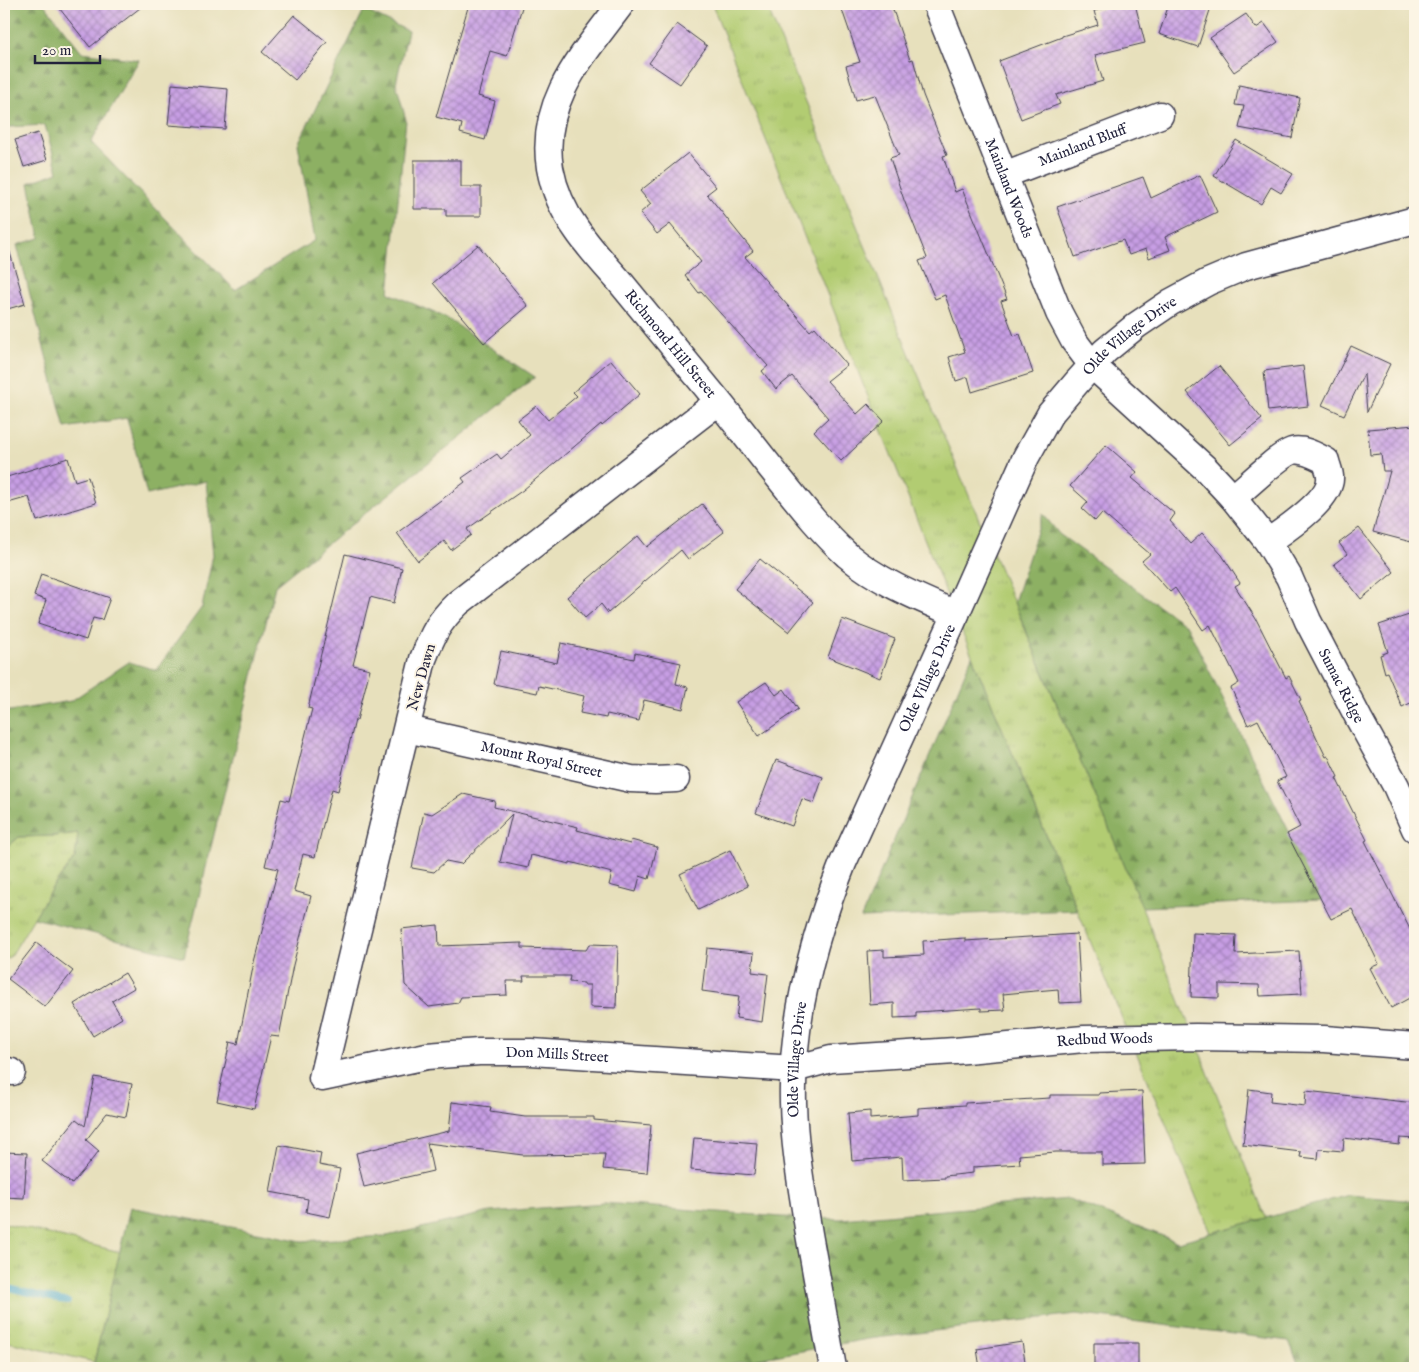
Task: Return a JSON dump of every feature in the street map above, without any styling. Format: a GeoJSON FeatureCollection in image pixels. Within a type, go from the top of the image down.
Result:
{"type":"FeatureCollection","features":[{"type":"Feature","properties":{"kind":"street","name":"Richmond Hill Street"},"geometry":{"type":"LineString","coordinates":[[621,4],[576,64],[558,96],[549,139],[550,168],[558,196],[577,230],[827,536],[872,573],[905,591],[956,614]]}},
{"type":"Feature","properties":{"kind":"street","name":"Mainland Woods"},"geometry":{"type":"LineString","coordinates":[[936,4],[1059,313],[1074,341],[1092,365]]}},
{"type":"Feature","properties":{"kind":"street","name":"Mainland Bluff"},"geometry":{"type":"LineString","coordinates":[[1004,175],[1160,115]]}},
{"type":"Feature","properties":{"kind":"street","name":"Olde Village Drive"},"geometry":{"type":"LineString","coordinates":[[833,1368],[797,1164],[793,1102],[798,1024],[811,960],[829,898],[843,863],[1026,457],[1050,414],[1105,351],[1137,325],[1171,302],[1208,282],[1246,266],[1415,220]]}},
{"type":"Feature","properties":{"kind":"street","name":"Sumac Ridge"},"geometry":{"type":"LineString","coordinates":[[1092,365],[1206,469],[1233,498],[1268,542],[1289,577],[1308,622],[1396,786],[1415,829]]}},
{"type":"Feature","properties":{"kind":"street","name":"New Dawn"},"geometry":{"type":"LineString","coordinates":[[322,1078],[423,659],[434,632],[446,615],[458,603],[718,402]]}},
{"type":"Feature","properties":{"kind":"street"},"geometry":{"type":"LineString","coordinates":[[1233,498],[1278,460],[1293,450],[1308,452],[1326,461],[1331,478],[1323,496],[1306,514],[1268,542]]}},
{"type":"Feature","properties":{"kind":"street","name":"Mount Royal Street"},"geometry":{"type":"LineString","coordinates":[[407,729],[631,779],[676,779]]}},
{"type":"Feature","properties":{"kind":"street","name":"Redbud Woods"},"geometry":{"type":"LineString","coordinates":[[794,1069],[831,1059],[946,1052],[1084,1039],[1196,1037],[1324,1039],[1415,1046]]}},
{"type":"Feature","properties":{"kind":"street","name":"Don Mills Street"},"geometry":{"type":"LineString","coordinates":[[322,1078],[427,1056],[479,1052],[531,1052],[794,1069]]}},
{"type":"Feature","properties":{"kind":"green space"},"geometry":{"type":"Polygon","coordinates":[[[4,4],[44,4],[82,52],[139,60],[91,142],[235,290],[315,240],[298,144],[364,10],[408,31],[396,83],[406,120],[389,293],[448,319],[535,377],[275,586],[184,957],[34,918],[52,888],[75,858],[78,833],[19,837],[4,850],[4,712],[71,701],[129,662],[156,670],[202,607],[213,555],[206,481],[147,495],[127,418],[65,428],[17,245],[40,238],[29,183],[58,172],[45,125],[9,127],[4,115],[4,4]]]}},
{"type":"Feature","properties":{"kind":"green space"},"geometry":{"type":"Polygon","coordinates":[[[712,4],[766,4],[909,353],[1142,907],[1266,1218],[1211,1233],[942,583],[712,4]]]}},
{"type":"Feature","properties":{"kind":"green space"},"geometry":{"type":"Polygon","coordinates":[[[1043,514],[1059,534],[1187,626],[1323,900],[1142,907],[1014,602],[1043,514]]]}},
{"type":"Feature","properties":{"kind":"green space"},"geometry":{"type":"Polygon","coordinates":[[[972,656],[1077,910],[861,918],[972,656]]]}},
{"type":"Feature","properties":{"kind":"green space"},"geometry":{"type":"Polygon","coordinates":[[[79,833],[75,858],[52,888],[11,956],[4,960],[4,850],[19,837],[79,833]]]}},
{"type":"Feature","properties":{"kind":"green space"},"geometry":{"type":"Polygon","coordinates":[[[1349,1195],[1415,1201],[1415,1368],[1300,1368],[1289,1341],[1076,1314],[868,1339],[708,1368],[93,1368],[130,1207],[302,1241],[387,1236],[490,1212],[604,1203],[782,1217],[841,1219],[1069,1199],[1178,1242],[1349,1195]]]}},
{"type":"Feature","properties":{"kind":"green space"},"geometry":{"type":"Polygon","coordinates":[[[4,1223],[120,1252],[94,1362],[4,1341],[4,1223]]]}},
{"type":"Feature","properties":{"kind":"building"},"geometry":{"type":"Polygon","coordinates":[[[56,4],[145,4],[90,47],[56,4]]]}},
{"type":"Feature","properties":{"kind":"building"},"geometry":{"type":"Polygon","coordinates":[[[469,4],[523,4],[507,56],[490,51],[478,96],[495,101],[485,140],[460,133],[462,124],[436,117],[469,4]]]}},
{"type":"Feature","properties":{"kind":"building"},"geometry":{"type":"Polygon","coordinates":[[[840,4],[891,4],[910,60],[913,59],[923,95],[947,155],[943,156],[955,192],[962,189],[1007,299],[1001,301],[1014,336],[1020,334],[1033,373],[972,392],[968,377],[956,381],[949,357],[965,352],[945,295],[935,299],[919,261],[927,258],[890,158],[899,155],[875,95],[856,100],[846,66],[860,62],[840,4]]]}},
{"type":"Feature","properties":{"kind":"building"},"geometry":{"type":"Polygon","coordinates":[[[1111,4],[1135,4],[1145,43],[1095,55],[1103,81],[1056,95],[1060,104],[1021,119],[999,61],[1062,36],[1098,25],[1094,11],[1112,6],[1111,4]]]}},
{"type":"Feature","properties":{"kind":"building"},"geometry":{"type":"Polygon","coordinates":[[[1169,4],[1212,4],[1198,47],[1159,34],[1169,4]]]}},
{"type":"Feature","properties":{"kind":"building"},"geometry":{"type":"Polygon","coordinates":[[[1246,14],[1256,28],[1264,23],[1278,42],[1234,72],[1210,38],[1246,14]]]}},
{"type":"Feature","properties":{"kind":"building"},"geometry":{"type":"Polygon","coordinates":[[[294,15],[327,42],[295,80],[262,52],[294,15]]]}},
{"type":"Feature","properties":{"kind":"building"},"geometry":{"type":"Polygon","coordinates":[[[677,24],[707,46],[680,84],[649,63],[677,24]]]}},
{"type":"Feature","properties":{"kind":"building"},"geometry":{"type":"Polygon","coordinates":[[[172,84],[228,89],[225,129],[168,125],[172,84]]]}},
{"type":"Feature","properties":{"kind":"building"},"geometry":{"type":"Polygon","coordinates":[[[1239,85],[1300,98],[1292,138],[1239,128],[1244,106],[1235,105],[1239,85]]]}},
{"type":"Feature","properties":{"kind":"building"},"geometry":{"type":"Polygon","coordinates":[[[38,133],[47,160],[24,167],[15,140],[38,133]]]}},
{"type":"Feature","properties":{"kind":"building"},"geometry":{"type":"Polygon","coordinates":[[[1236,140],[1293,174],[1281,193],[1271,187],[1261,204],[1214,176],[1236,140]]]}},
{"type":"Feature","properties":{"kind":"building"},"geometry":{"type":"Polygon","coordinates":[[[688,153],[716,187],[707,194],[753,251],[745,257],[810,331],[815,327],[847,365],[827,381],[857,414],[868,404],[884,421],[841,461],[814,431],[828,418],[792,376],[776,389],[762,371],[768,366],[701,292],[699,293],[685,275],[701,262],[670,224],[657,234],[640,213],[651,204],[640,191],[688,153]]]}},
{"type":"Feature","properties":{"kind":"building"},"geometry":{"type":"Polygon","coordinates":[[[414,160],[461,160],[461,187],[481,187],[481,216],[446,216],[446,209],[414,209],[414,160]]]}},
{"type":"Feature","properties":{"kind":"building"},"geometry":{"type":"Polygon","coordinates":[[[1200,175],[1217,212],[1165,237],[1170,250],[1149,258],[1146,249],[1129,255],[1123,240],[1075,257],[1057,207],[1143,177],[1151,198],[1200,175]]]}},
{"type":"Feature","properties":{"kind":"building"},"geometry":{"type":"Polygon","coordinates":[[[478,245],[528,306],[484,343],[433,283],[478,245]]]}},
{"type":"Feature","properties":{"kind":"building"},"geometry":{"type":"Polygon","coordinates":[[[8,246],[25,304],[4,310],[4,247],[8,246]]]}},
{"type":"Feature","properties":{"kind":"building"},"geometry":{"type":"Polygon","coordinates":[[[1351,346],[1390,364],[1367,412],[1364,374],[1344,415],[1322,405],[1351,346]]]}},
{"type":"Feature","properties":{"kind":"building"},"geometry":{"type":"Polygon","coordinates":[[[611,360],[640,394],[602,426],[601,424],[523,490],[467,529],[471,535],[451,550],[444,541],[418,561],[397,533],[465,482],[462,478],[497,454],[501,459],[530,435],[518,420],[536,406],[548,420],[577,396],[573,392],[611,360]]]}},
{"type":"Feature","properties":{"kind":"building"},"geometry":{"type":"Polygon","coordinates":[[[1219,366],[1262,419],[1230,445],[1187,392],[1219,366]]]}},
{"type":"Feature","properties":{"kind":"building"},"geometry":{"type":"Polygon","coordinates":[[[1303,366],[1308,406],[1268,411],[1264,371],[1303,366]]]}},
{"type":"Feature","properties":{"kind":"building"},"geometry":{"type":"Polygon","coordinates":[[[1415,425],[1415,543],[1373,532],[1390,471],[1383,471],[1381,454],[1370,455],[1368,429],[1415,425]]]}},
{"type":"Feature","properties":{"kind":"building"},"geometry":{"type":"Polygon","coordinates":[[[1106,445],[1137,472],[1132,478],[1175,514],[1170,521],[1190,544],[1202,533],[1222,555],[1240,583],[1235,586],[1256,619],[1286,678],[1289,676],[1326,757],[1328,756],[1338,777],[1336,778],[1367,840],[1365,841],[1415,939],[1415,995],[1391,1008],[1370,968],[1379,964],[1352,909],[1331,919],[1287,834],[1300,827],[1277,781],[1286,777],[1258,720],[1248,725],[1231,688],[1239,683],[1210,625],[1203,630],[1175,588],[1170,592],[1142,561],[1150,554],[1102,513],[1095,521],[1082,509],[1088,502],[1070,486],[1106,445]]]}},
{"type":"Feature","properties":{"kind":"building"},"geometry":{"type":"Polygon","coordinates":[[[68,458],[75,481],[88,477],[96,503],[37,521],[29,497],[8,503],[4,489],[4,478],[68,458]]]}},
{"type":"Feature","properties":{"kind":"building"},"geometry":{"type":"Polygon","coordinates":[[[702,504],[724,532],[688,559],[681,550],[608,613],[601,604],[585,618],[567,597],[638,536],[647,547],[702,504]]]}},
{"type":"Feature","properties":{"kind":"building"},"geometry":{"type":"Polygon","coordinates":[[[1359,528],[1394,572],[1361,599],[1334,564],[1347,554],[1339,543],[1359,528]]]}},
{"type":"Feature","properties":{"kind":"building"},"geometry":{"type":"Polygon","coordinates":[[[345,554],[402,568],[394,603],[370,597],[353,665],[370,669],[357,720],[355,720],[338,791],[332,789],[315,857],[303,854],[294,891],[311,896],[293,965],[279,1037],[271,1036],[254,1109],[217,1101],[230,1042],[238,1044],[254,962],[278,869],[265,866],[281,799],[289,801],[312,709],[308,708],[345,554]]]}},
{"type":"Feature","properties":{"kind":"building"},"geometry":{"type":"Polygon","coordinates":[[[760,559],[813,602],[789,632],[735,589],[760,559]]]}},
{"type":"Feature","properties":{"kind":"building"},"geometry":{"type":"Polygon","coordinates":[[[41,574],[110,598],[102,620],[93,618],[86,640],[38,624],[46,600],[34,596],[41,574]]]}},
{"type":"Feature","properties":{"kind":"building"},"geometry":{"type":"Polygon","coordinates":[[[1415,613],[1415,701],[1402,707],[1387,672],[1385,673],[1380,655],[1388,652],[1379,625],[1415,613]]]}},
{"type":"Feature","properties":{"kind":"building"},"geometry":{"type":"Polygon","coordinates":[[[842,619],[895,639],[880,678],[828,657],[842,619]]]}},
{"type":"Feature","properties":{"kind":"building"},"geometry":{"type":"Polygon","coordinates":[[[561,643],[634,659],[635,653],[681,663],[676,684],[688,687],[683,709],[644,700],[639,721],[607,714],[606,718],[580,713],[584,696],[539,686],[537,693],[494,684],[501,651],[557,663],[561,643]]]}},
{"type":"Feature","properties":{"kind":"building"},"geometry":{"type":"Polygon","coordinates":[[[766,682],[776,695],[784,689],[798,709],[759,736],[736,702],[766,682]]]}},
{"type":"Feature","properties":{"kind":"building"},"geometry":{"type":"Polygon","coordinates":[[[776,760],[823,777],[814,803],[802,799],[792,826],[756,813],[776,760]]]}},
{"type":"Feature","properties":{"kind":"building"},"geometry":{"type":"Polygon","coordinates":[[[463,794],[495,801],[494,807],[578,827],[577,830],[630,844],[631,840],[657,847],[649,879],[640,876],[636,892],[609,885],[612,873],[570,862],[570,864],[531,855],[528,868],[500,862],[512,814],[461,864],[446,861],[434,872],[412,868],[424,812],[432,814],[463,794]]]}},
{"type":"Feature","properties":{"kind":"building"},"geometry":{"type":"Polygon","coordinates":[[[730,850],[748,886],[698,910],[680,874],[730,850]]]}},
{"type":"Feature","properties":{"kind":"building"},"geometry":{"type":"Polygon","coordinates":[[[438,925],[439,946],[522,943],[522,948],[586,950],[590,944],[618,945],[616,1008],[590,1007],[590,985],[569,982],[570,976],[523,976],[524,981],[506,981],[507,995],[461,997],[458,1003],[429,1007],[405,985],[401,929],[438,925]]]}},
{"type":"Feature","properties":{"kind":"building"},"geometry":{"type":"Polygon","coordinates":[[[1193,933],[1236,935],[1235,954],[1299,951],[1302,994],[1260,996],[1259,985],[1219,984],[1219,998],[1191,997],[1193,933]]]}},
{"type":"Feature","properties":{"kind":"building"},"geometry":{"type":"Polygon","coordinates":[[[1077,934],[1081,1002],[1059,1003],[1058,989],[1003,994],[1005,1010],[981,1011],[981,1008],[916,1012],[916,1017],[894,1018],[894,1003],[870,1005],[867,951],[884,950],[884,957],[924,955],[923,941],[965,938],[965,941],[1077,934]]]}},
{"type":"Feature","properties":{"kind":"building"},"geometry":{"type":"Polygon","coordinates":[[[36,943],[73,971],[45,1007],[8,979],[36,943]]]}},
{"type":"Feature","properties":{"kind":"building"},"geometry":{"type":"Polygon","coordinates":[[[707,948],[754,953],[752,972],[768,974],[762,1022],[736,1018],[739,996],[702,991],[707,948]]]}},
{"type":"Feature","properties":{"kind":"building"},"geometry":{"type":"Polygon","coordinates":[[[125,973],[134,988],[112,1001],[122,1018],[93,1036],[74,1004],[125,973]]]}},
{"type":"Feature","properties":{"kind":"building"},"geometry":{"type":"Polygon","coordinates":[[[95,1077],[132,1084],[126,1117],[107,1113],[86,1140],[99,1151],[72,1184],[42,1161],[76,1119],[85,1126],[95,1077]]]}},
{"type":"Feature","properties":{"kind":"building"},"geometry":{"type":"Polygon","coordinates":[[[1249,1089],[1271,1092],[1270,1102],[1305,1106],[1306,1091],[1415,1103],[1415,1139],[1400,1138],[1399,1145],[1344,1138],[1343,1151],[1319,1149],[1318,1159],[1300,1157],[1301,1152],[1243,1145],[1249,1089]]]}},
{"type":"Feature","properties":{"kind":"building"},"geometry":{"type":"Polygon","coordinates":[[[1142,1091],[1145,1164],[1102,1165],[1102,1152],[1056,1152],[1019,1155],[1020,1164],[973,1167],[973,1173],[945,1176],[945,1178],[903,1180],[902,1157],[852,1161],[848,1113],[870,1111],[870,1119],[918,1115],[918,1108],[965,1105],[965,1103],[1050,1098],[1050,1095],[1099,1095],[1099,1093],[1142,1091]]]}},
{"type":"Feature","properties":{"kind":"building"},"geometry":{"type":"Polygon","coordinates":[[[452,1102],[491,1107],[490,1112],[525,1117],[594,1117],[594,1120],[651,1125],[647,1173],[603,1169],[605,1154],[523,1155],[427,1143],[433,1171],[364,1187],[356,1153],[449,1131],[452,1102]]]}},
{"type":"Feature","properties":{"kind":"building"},"geometry":{"type":"Polygon","coordinates":[[[694,1138],[757,1143],[754,1175],[691,1170],[694,1138]]]}},
{"type":"Feature","properties":{"kind":"building"},"geometry":{"type":"Polygon","coordinates":[[[279,1145],[321,1153],[319,1165],[340,1169],[330,1217],[306,1212],[308,1199],[270,1192],[279,1145]]]}},
{"type":"Feature","properties":{"kind":"building"},"geometry":{"type":"Polygon","coordinates":[[[4,1152],[27,1153],[24,1198],[4,1197],[4,1152]]]}},
{"type":"Feature","properties":{"kind":"building"},"geometry":{"type":"Polygon","coordinates":[[[1022,1342],[1026,1368],[980,1368],[977,1349],[1022,1342]]]}},
{"type":"Feature","properties":{"kind":"building"},"geometry":{"type":"Polygon","coordinates":[[[1094,1343],[1138,1343],[1138,1368],[1094,1368],[1094,1343]]]}},
{"type":"Feature","properties":{"kind":"waterway"},"geometry":{"type":"LineString","coordinates":[[4,1287],[68,1302]]}}]}
